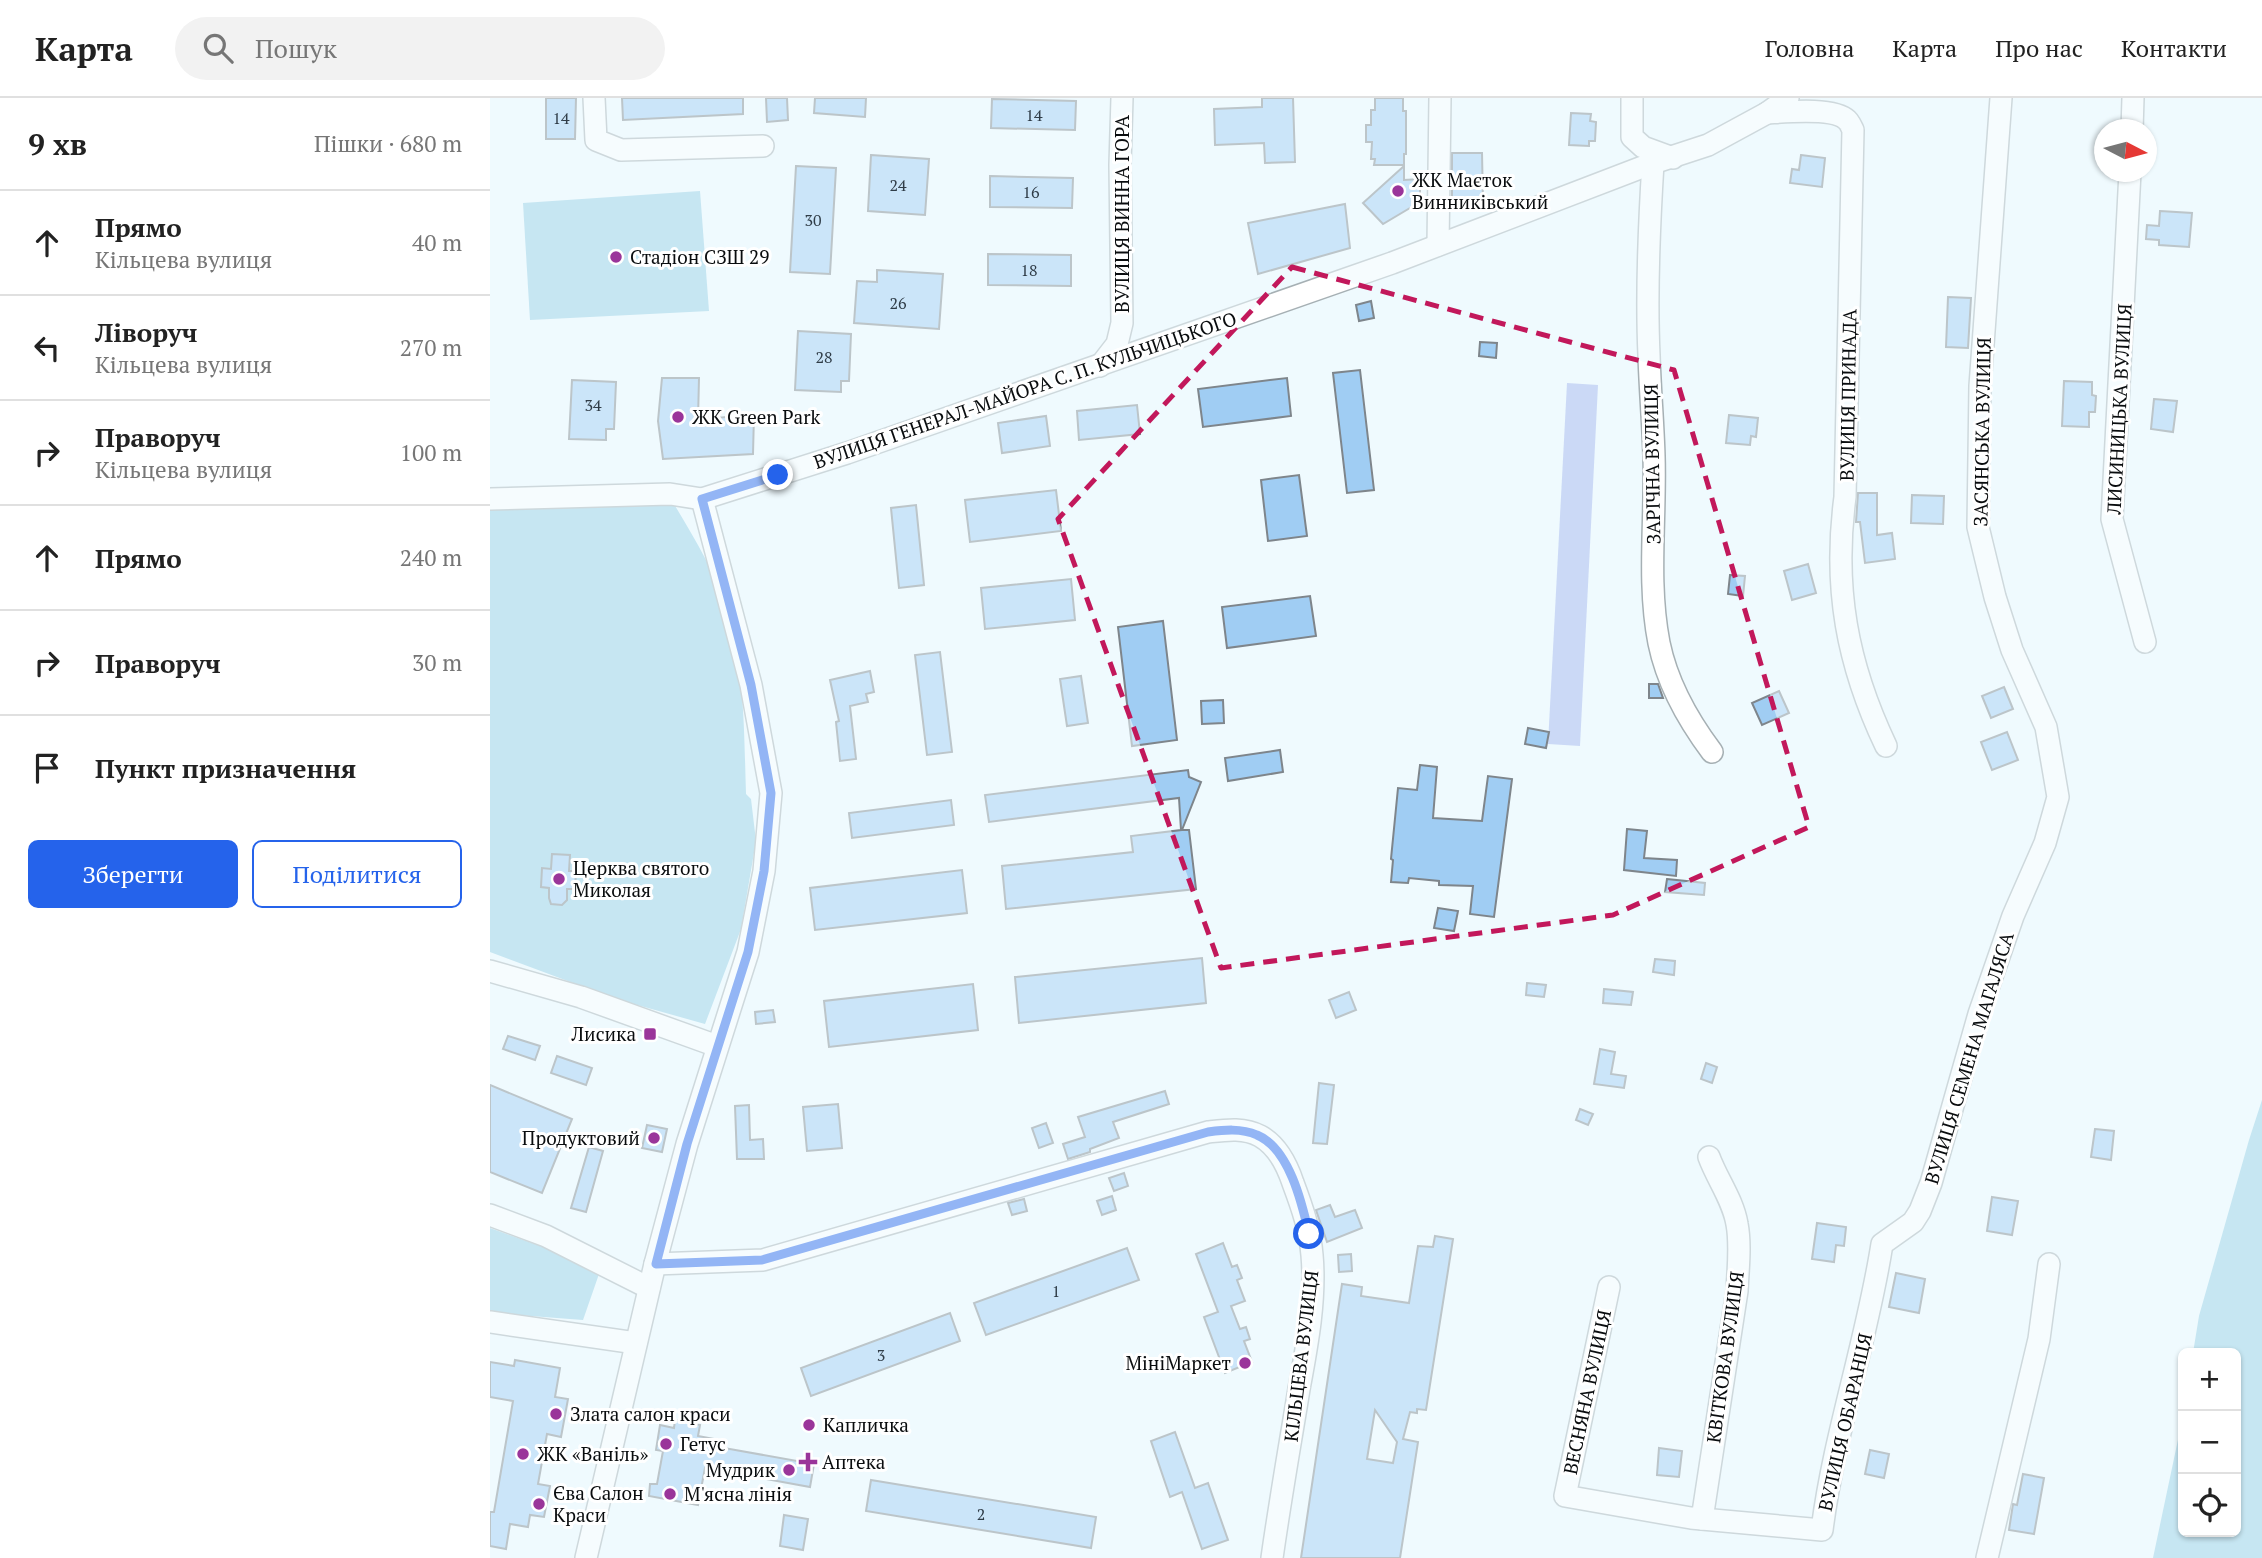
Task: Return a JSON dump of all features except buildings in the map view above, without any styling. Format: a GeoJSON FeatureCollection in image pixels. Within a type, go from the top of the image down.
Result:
{"type":"FeatureCollection","features":[{"type":"Feature","properties":{"kind":"street"},"geometry":{"type":"LineString","coordinates":[[594,98],[597,140],[621,150],[763,146]]}},
{"type":"Feature","properties":{"kind":"street","name":"ВУЛИЦЯ ВИННА ГОРА"},"geometry":{"type":"LineString","coordinates":[[1100,366],[1116,344],[1122,323],[1122,98]]}},
{"type":"Feature","properties":{"kind":"street"},"geometry":{"type":"LineString","coordinates":[[1438,245],[1440,98]]}},
{"type":"Feature","properties":{"kind":"street"},"geometry":{"type":"LineString","coordinates":[[1632,98],[1632,137],[1663,160]]}},
{"type":"Feature","properties":{"kind":"street","name":"ВУЛИЦЯ ГЕНЕРАЛ-МАЙОРА С. П. КУЛЬЧИЦЬКОГО"},"geometry":{"type":"LineString","coordinates":[[702,499],[847,453],[1100,366],[1438,245],[1708,145],[1766,113],[1787,98]]}},
{"type":"Feature","properties":{"kind":"street","name":"ЗАСЯНСЬКА ВУЛИЦЯ"},"geometry":{"type":"LineString","coordinates":[[2001,98],[1980,386],[1978,527],[1995,597],[2012,650],[2046,727],[2058,797]]}},
{"type":"Feature","properties":{"kind":"street"},"geometry":{"type":"LineString","coordinates":[[2132,119],[2133,98]]}},
{"type":"Feature","properties":{"kind":"street","name":"ВУЛИЦЯ ПРИНАДА"},"geometry":{"type":"LineString","coordinates":[[1766,113],[1798,111],[1837,114],[1848,120],[1853,130],[1845,497],[1841,526],[1844,608],[1856,671],[1886,746]]}},
{"type":"Feature","properties":{"kind":"street","name":"ЗАРІЧНА ВУЛИЦЯ"},"geometry":{"type":"LineString","coordinates":[[1663,160],[1647,250],[1648,354],[1654,456],[1654,603],[1659,644],[1672,684],[1694,728],[1712,752]]}},
{"type":"Feature","properties":{"kind":"street","name":"ЛИСИНИЦЬКА ВУЛИЦЯ"},"geometry":{"type":"LineString","coordinates":[[2129,182],[2112,519],[2145,642]]}},
{"type":"Feature","properties":{"kind":"street"},"geometry":{"type":"LineString","coordinates":[[490,499],[670,494],[702,499],[751,685],[771,793],[764,871],[748,952],[687,1144],[635,1343],[586,1558]]}},
{"type":"Feature","properties":{"kind":"street","name":"ВУЛИЦЯ СЕМЕНА МАГАЛЯСА"},"geometry":{"type":"LineString","coordinates":[[1898,1234],[1913,1223],[1927,1192],[1979,1014],[2013,916],[2045,843],[2058,797]]}},
{"type":"Feature","properties":{"kind":"street"},"geometry":{"type":"LineString","coordinates":[[490,971],[581,997],[717,1046]]}},
{"type":"Feature","properties":{"kind":"street","name":"КІЛЬЦЕВА ВУЛИЦЯ"},"geometry":{"type":"LineString","coordinates":[[656,1264],[762,1260],[1208,1132],[1244,1130],[1258,1135],[1279,1153],[1291,1177],[1309,1234],[1313,1270],[1306,1345],[1272,1558]]}},
{"type":"Feature","properties":{"kind":"street","name":"КВІТКОВА ВУЛИЦЯ"},"geometry":{"type":"LineString","coordinates":[[1702,1519],[1737,1291],[1738,1259],[1737,1223],[1709,1157]]}},
{"type":"Feature","properties":{"kind":"street"},"geometry":{"type":"LineString","coordinates":[[490,1215],[546,1237],[649,1288]]}},
{"type":"Feature","properties":{"kind":"street","name":"ВУЛИЦЯ ОБАРАНЦЯ"},"geometry":{"type":"LineString","coordinates":[[1565,1496],[1702,1519],[1822,1530],[1827,1490],[1868,1323],[1882,1244],[1898,1234]]}},
{"type":"Feature","properties":{"kind":"street"},"geometry":{"type":"LineString","coordinates":[[1987,1558],[2039,1339],[2049,1264]]}},
{"type":"Feature","properties":{"kind":"street","name":"ВЕСНЯНА ВУЛИЦЯ"},"geometry":{"type":"LineString","coordinates":[[1565,1496],[1609,1287]]}},
{"type":"Feature","properties":{"kind":"street"},"geometry":{"type":"LineString","coordinates":[[490,1322],[635,1343]]}},
{"type":"Feature","properties":{"kind":"highlighted area"},"geometry":{"type":"Polygon","coordinates":[[[1292,267],[1674,370],[1809,827],[1613,915],[1221,968],[1058,519],[1292,267]]]}},
{"type":"Feature","properties":{"kind":"shaded area","name":"Стадіон СЗШ 29"},"geometry":{"type":"Polygon","coordinates":[[[700,191],[709,311],[530,320],[523,203],[700,191]]]}},
{"type":"Feature","properties":{"kind":"shaded area"},"geometry":{"type":"Polygon","coordinates":[[[1567,383],[1598,385],[1580,746],[1548,744],[1567,383]]]}},
{"type":"Feature","properties":{"kind":"shaded area"},"geometry":{"type":"Polygon","coordinates":[[[674,504],[717,583],[733,633],[742,702],[746,794],[751,799],[756,841],[741,929],[705,1024],[616,999],[490,952],[490,510],[674,504]]]}},
{"type":"Feature","properties":{"kind":"shaded area"},"geometry":{"type":"Polygon","coordinates":[[[2262,1100],[2262,1558],[2153,1558],[2178,1440],[2178,1537],[2241,1537],[2241,1348],[2194,1348],[2199,1316],[2262,1100]]]}},
{"type":"Feature","properties":{"kind":"shaded area"},"geometry":{"type":"Polygon","coordinates":[[[490,1228],[554,1251],[599,1274],[583,1320],[490,1313],[490,1228]]]}},
{"type":"Feature","properties":{"kind":"place","name":"ЖК Маєток Винниківський"},"geometry":{"type":"Point","coordinates":[1398,191]}},
{"type":"Feature","properties":{"kind":"place","name":"Стадіон СЗШ 29"},"geometry":{"type":"Point","coordinates":[616,257]}},
{"type":"Feature","properties":{"kind":"place","name":"ЖК Green Park"},"geometry":{"type":"Point","coordinates":[678,417]}},
{"type":"Feature","properties":{"kind":"place","name":"Церква святого Миколая"},"geometry":{"type":"Point","coordinates":[559,879]}},
{"type":"Feature","properties":{"kind":"place","name":"Лисика"},"geometry":{"type":"Point","coordinates":[650,1034]}},
{"type":"Feature","properties":{"kind":"place","name":"Продуктовий"},"geometry":{"type":"Point","coordinates":[654,1138]}},
{"type":"Feature","properties":{"kind":"place","name":"МініМаркет"},"geometry":{"type":"Point","coordinates":[1245,1363]}},
{"type":"Feature","properties":{"kind":"place","name":"Злата салон краси"},"geometry":{"type":"Point","coordinates":[556,1414]}},
{"type":"Feature","properties":{"kind":"place","name":"Капличка"},"geometry":{"type":"Point","coordinates":[809,1425]}},
{"type":"Feature","properties":{"kind":"place","name":"Гетус"},"geometry":{"type":"Point","coordinates":[666,1444]}},
{"type":"Feature","properties":{"kind":"place","name":"ЖК «Ваніль»"},"geometry":{"type":"Point","coordinates":[523,1454]}},
{"type":"Feature","properties":{"kind":"place","name":"Аптека"},"geometry":{"type":"Point","coordinates":[808,1462]}},
{"type":"Feature","properties":{"kind":"place","name":"Мудрик"},"geometry":{"type":"Point","coordinates":[789,1470]}},
{"type":"Feature","properties":{"kind":"place","name":"М'ясна лінія"},"geometry":{"type":"Point","coordinates":[670,1494]}},
{"type":"Feature","properties":{"kind":"place","name":"Єва Салон Краси"},"geometry":{"type":"Point","coordinates":[539,1504]}},
{"type":"Feature","properties":{"kind":"route"},"geometry":{"type":"LineString","coordinates":[[778,475],[702,499],[751,685],[771,793],[764,871],[748,952],[687,1144],[656,1264],[762,1260],[1208,1132],[1227,1129],[1244,1130],[1258,1135],[1279,1153],[1291,1177],[1309,1234]]}}]}
